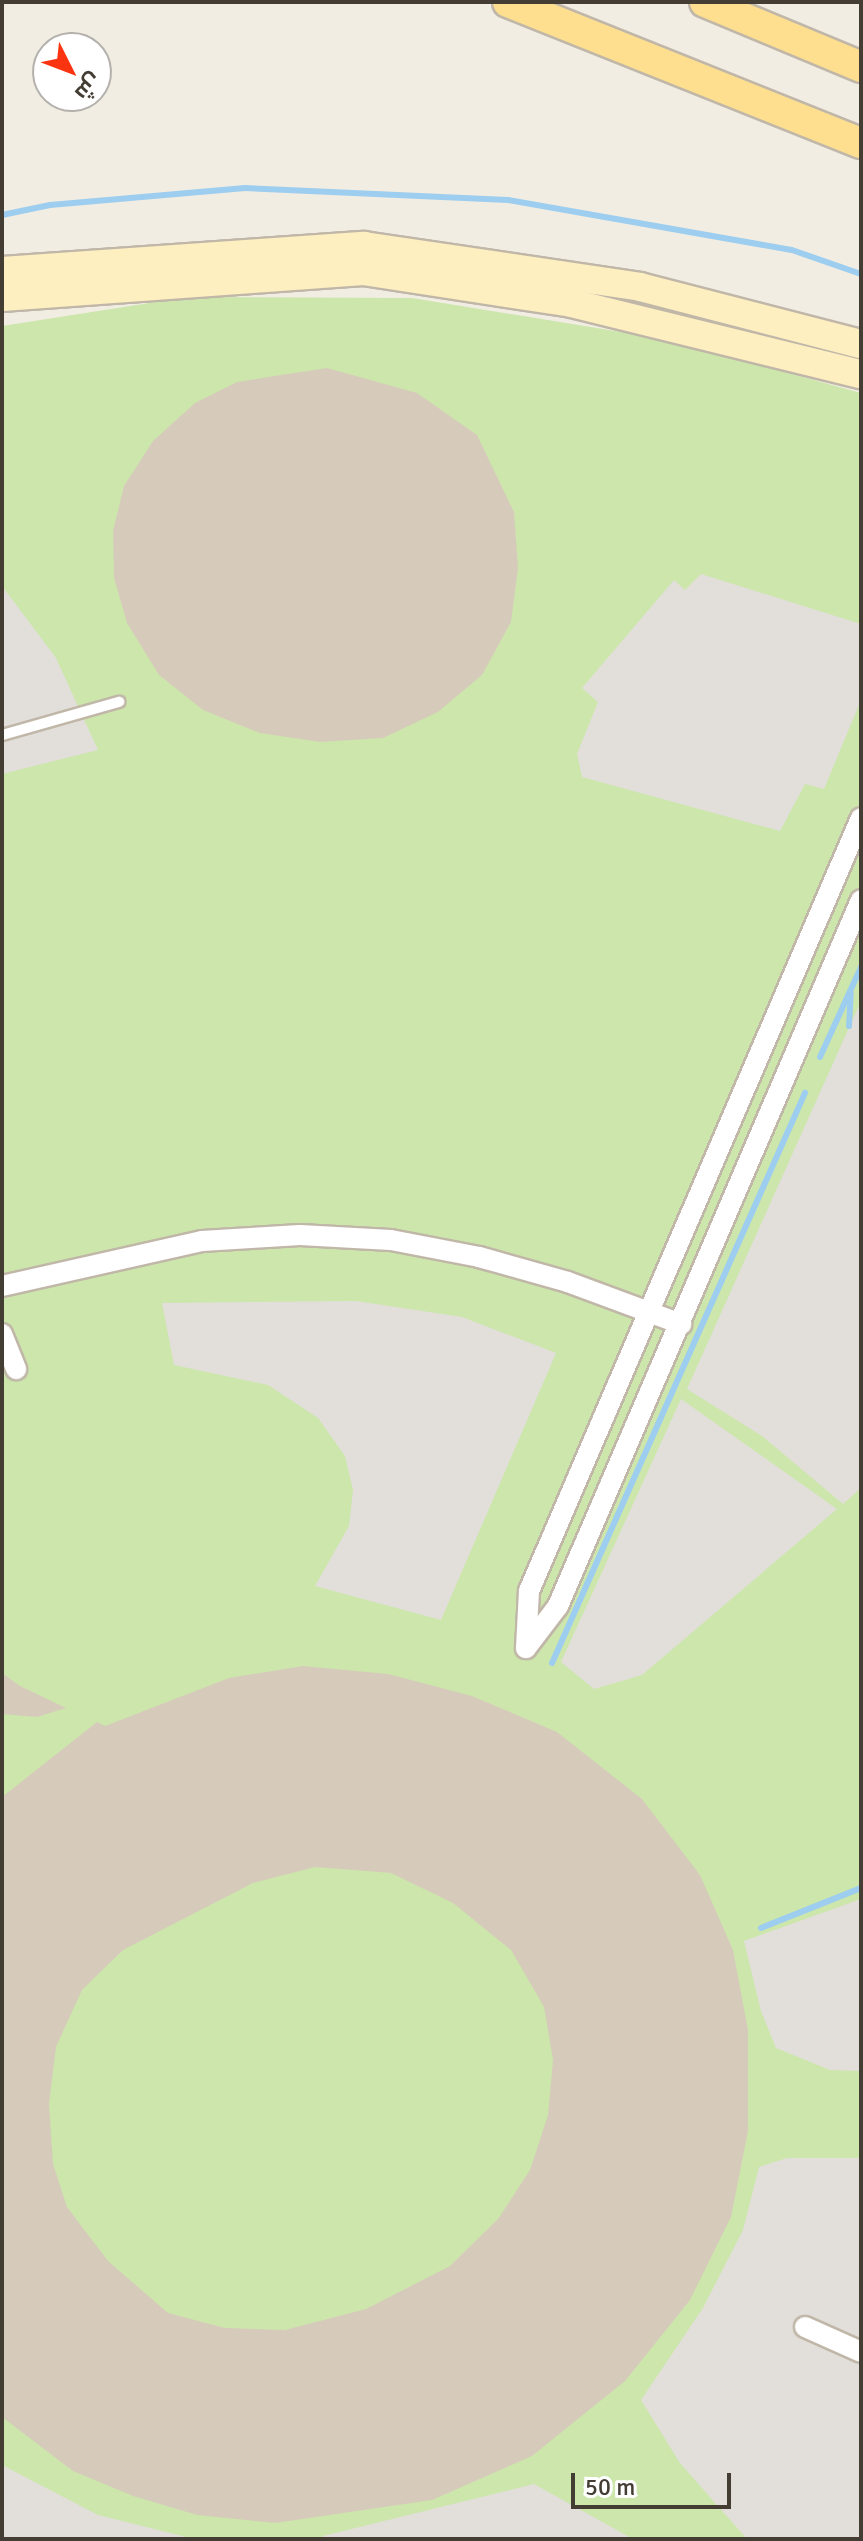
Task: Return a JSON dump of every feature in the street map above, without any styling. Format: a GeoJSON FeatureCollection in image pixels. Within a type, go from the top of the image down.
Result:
{"type":"FeatureCollection","features":[{"type":"Feature","properties":{"kind":"main road"},"geometry":{"type":"LineString","coordinates":[[508,2],[861,143]]}},
{"type":"Feature","properties":{"kind":"main road"},"geometry":{"type":"LineString","coordinates":[[705,2],[861,67]]}},
{"type":"Feature","properties":{"kind":"main road"},"geometry":{"type":"LineString","coordinates":[[2,271],[364,246],[640,287],[861,344]]}},
{"type":"Feature","properties":{"kind":"main road"},"geometry":{"type":"LineString","coordinates":[[2,297],[363,271],[571,303],[861,374]]}},
{"type":"Feature","properties":{"kind":"street"},"geometry":{"type":"LineString","coordinates":[[861,818],[529,1591],[526,1648],[558,1606],[861,900]]}},
{"type":"Feature","properties":{"kind":"street"},"geometry":{"type":"LineString","coordinates":[[2,1286],[202,1241],[300,1235],[391,1240],[479,1257],[681,1324]]}},
{"type":"Feature","properties":{"kind":"street"},"geometry":{"type":"LineString","coordinates":[[2,1334],[16,1369]]}},
{"type":"Feature","properties":{"kind":"street"},"geometry":{"type":"LineString","coordinates":[[805,2327],[861,2352]]}},
{"type":"Feature","properties":{"kind":"lane"},"geometry":{"type":"LineString","coordinates":[[2,735],[119,702]]}},
{"type":"Feature","properties":{"kind":"green space"},"geometry":{"type":"Polygon","coordinates":[[[188,297],[412,298],[664,339],[861,393],[861,2539],[2,2539],[2,326],[188,297]]]}},
{"type":"Feature","properties":{"kind":"shaded area"},"geometry":{"type":"Polygon","coordinates":[[[701,574],[861,624],[861,700],[824,789],[805,784],[780,831],[582,777],[577,754],[598,702],[582,688],[674,580],[685,590],[701,574]]]}},
{"type":"Feature","properties":{"kind":"shaded area"},"geometry":{"type":"Polygon","coordinates":[[[2,586],[56,658],[98,750],[2,774],[2,586]]]}},
{"type":"Feature","properties":{"kind":"shaded area"},"geometry":{"type":"Polygon","coordinates":[[[861,1001],[861,1488],[843,1504],[762,1436],[687,1389],[861,1001]]]}},
{"type":"Feature","properties":{"kind":"shaded area"},"geometry":{"type":"Polygon","coordinates":[[[356,1301],[462,1317],[556,1353],[441,1620],[315,1586],[349,1526],[353,1490],[345,1456],[318,1418],[268,1385],[174,1365],[162,1303],[356,1301]]]}},
{"type":"Feature","properties":{"kind":"shaded area"},"geometry":{"type":"Polygon","coordinates":[[[681,1399],[837,1509],[642,1675],[594,1689],[561,1662],[681,1399]]]}},
{"type":"Feature","properties":{"kind":"shaded area"},"geometry":{"type":"Polygon","coordinates":[[[861,1899],[861,2071],[830,2070],[776,2048],[761,2011],[744,1941],[861,1899]]]}},
{"type":"Feature","properties":{"kind":"shaded area"},"geometry":{"type":"Polygon","coordinates":[[[787,2158],[861,2158],[861,2539],[747,2539],[680,2463],[641,2400],[703,2308],[743,2230],[759,2167],[787,2158]]]}},
{"type":"Feature","properties":{"kind":"shaded area"},"geometry":{"type":"Polygon","coordinates":[[[2,2465],[98,2515],[194,2539],[2,2539],[2,2465]]]}},
{"type":"Feature","properties":{"kind":"shaded area"},"geometry":{"type":"Polygon","coordinates":[[[534,2484],[633,2539],[322,2539],[323,2536],[534,2484]]]}},
{"type":"Feature","properties":{"kind":"building"},"geometry":{"type":"Polygon","coordinates":[[[327,368],[417,393],[477,435],[514,512],[518,568],[511,622],[482,675],[438,712],[383,738],[320,742],[260,733],[203,710],[159,675],[127,623],[114,578],[113,531],[124,486],[153,441],[195,403],[237,382],[327,368]]]}},
{"type":"Feature","properties":{"kind":"building"},"geometry":{"type":"Polygon","coordinates":[[[303,1666],[388,1674],[472,1696],[557,1732],[642,1799],[700,1875],[733,1950],[748,2030],[748,2131],[731,2217],[690,2300],[625,2381],[532,2456],[432,2500],[275,2523],[197,2515],[133,2496],[73,2471],[2,2417],[2,1797],[97,1722],[105,1726],[229,1678],[303,1666]],[[315,1867],[253,1883],[123,1950],[82,1990],[56,2047],[49,2104],[53,2164],[67,2207],[108,2261],[168,2313],[225,2328],[285,2330],[366,2309],[450,2266],[498,2219],[530,2170],[548,2115],[553,2060],[544,2007],[511,1950],[453,1903],[391,1873],[315,1867]]]}},
{"type":"Feature","properties":{"kind":"building"},"geometry":{"type":"Polygon","coordinates":[[[2,1673],[20,1686],[66,1708],[37,1717],[2,1714],[2,1673]]]}},
{"type":"Feature","properties":{"kind":"waterway"},"geometry":{"type":"LineString","coordinates":[[2,215],[50,205],[245,188],[508,200],[792,250],[861,274]]}},
{"type":"Feature","properties":{"kind":"waterway"},"geometry":{"type":"LineString","coordinates":[[820,1057],[861,967]]}},
{"type":"Feature","properties":{"kind":"waterway"},"geometry":{"type":"LineString","coordinates":[[849,1026],[851,993]]}},
{"type":"Feature","properties":{"kind":"waterway"},"geometry":{"type":"LineString","coordinates":[[552,1663],[805,1093]]}},
{"type":"Feature","properties":{"kind":"waterway"},"geometry":{"type":"LineString","coordinates":[[761,1928],[861,1888]]}}]}
